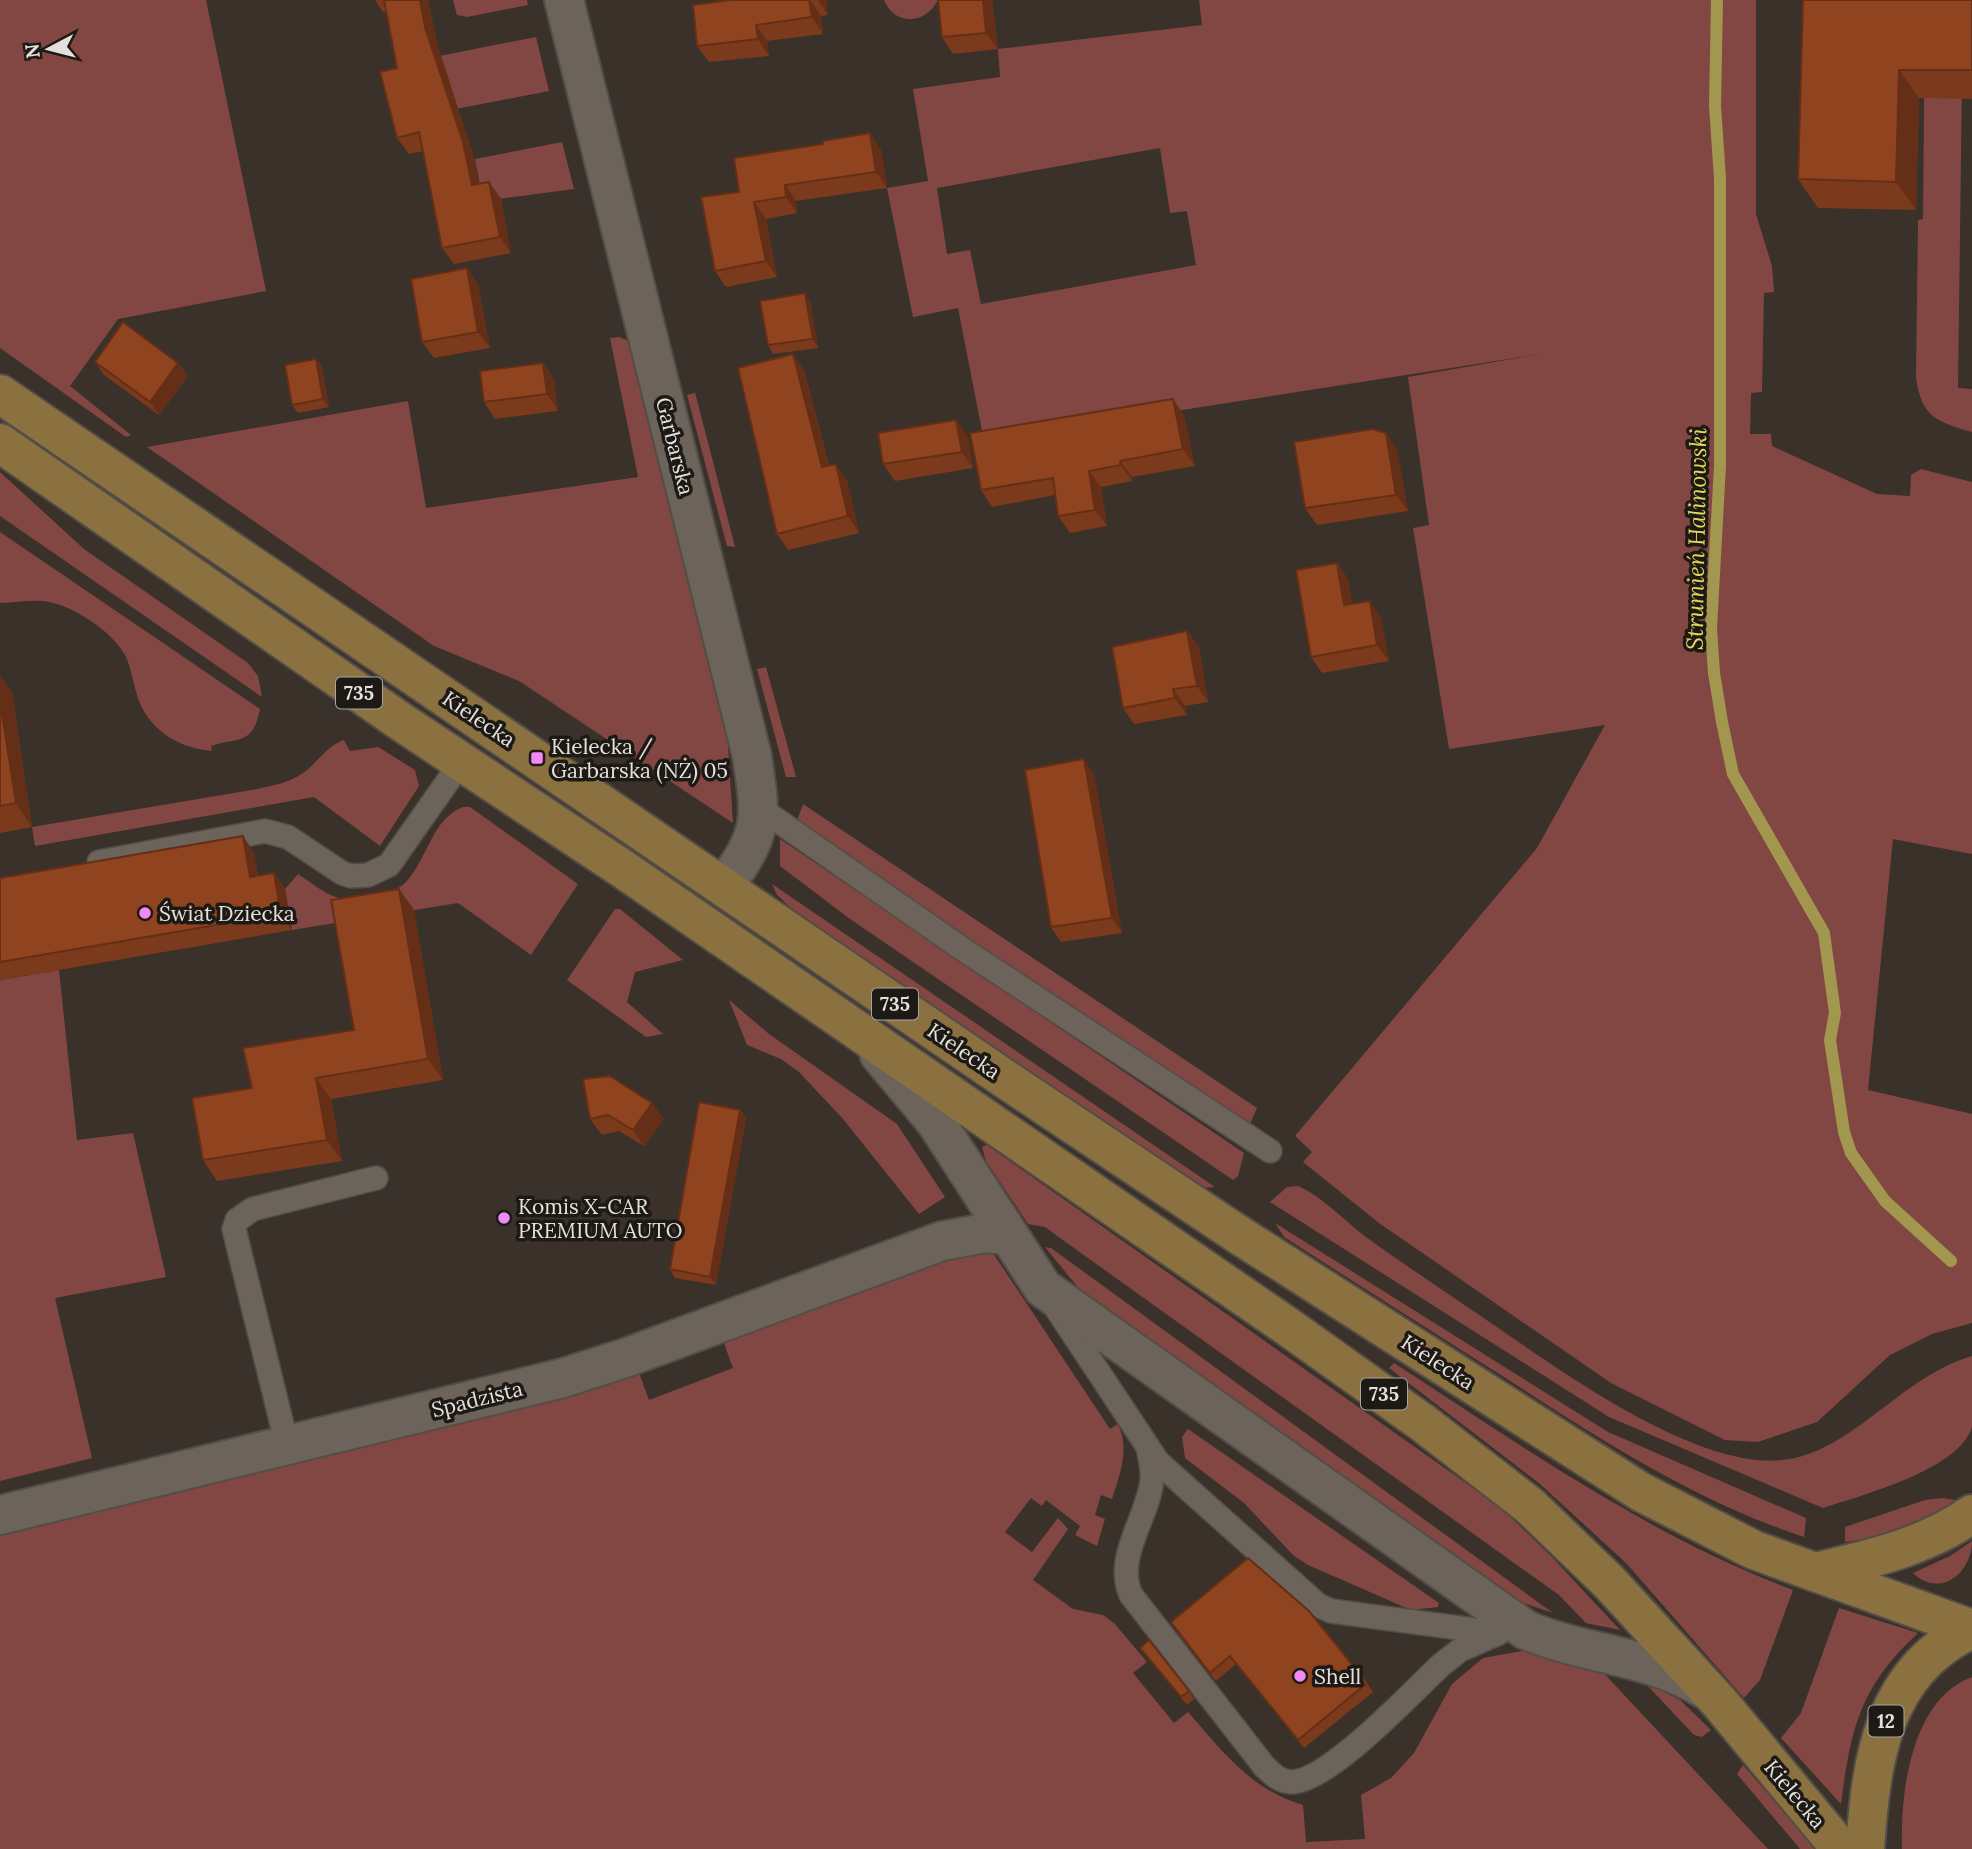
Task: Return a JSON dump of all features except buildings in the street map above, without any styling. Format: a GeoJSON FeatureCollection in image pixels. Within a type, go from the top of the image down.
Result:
{"type":"FeatureCollection","features":[{"type":"Feature","properties":{"kind":"main road","name":"Kielecka"},"geometry":{"type":"LineString","coordinates":[[0,394],[1239,1235],[1642,1492],[1754,1550],[1972,1629]]}},
{"type":"Feature","properties":{"kind":"main road","name":"Kielecka"},"geometry":{"type":"LineString","coordinates":[[0,443],[1292,1328],[1434,1431],[1530,1506],[1609,1582],[1706,1690],[1841,1849]]}},
{"type":"Feature","properties":{"kind":"main road"},"geometry":{"type":"LineString","coordinates":[[1815,1572],[1911,1546],[1940,1534],[1972,1514]]}},
{"type":"Feature","properties":{"kind":"main road","name":"12"},"geometry":{"type":"LineString","coordinates":[[1865,1849],[1871,1778],[1890,1712],[1904,1686],[1933,1651],[1972,1629]]}},
{"type":"Feature","properties":{"kind":"street","name":"Garbarska"},"geometry":{"type":"LineString","coordinates":[[564,0],[752,756],[758,807],[754,839],[724,887]]}},
{"type":"Feature","properties":{"kind":"street"},"geometry":{"type":"LineString","coordinates":[[852,1026],[913,1091],[1043,1288],[1526,1630],[1548,1640],[1659,1667],[1684,1676],[1706,1690]]}},
{"type":"Feature","properties":{"kind":"street","name":"Spadzista"},"geometry":{"type":"LineString","coordinates":[[942,1241],[967,1221],[976,1202],[978,1187]]}},
{"type":"Feature","properties":{"kind":"street","name":"Spadzista"},"geometry":{"type":"LineString","coordinates":[[0,1515],[584,1372],[942,1241],[985,1233],[1008,1235]]}},
{"type":"Feature","properties":{"kind":"lane"},"geometry":{"type":"LineString","coordinates":[[80,865],[265,831],[288,837],[342,873],[352,876],[368,875],[388,865],[462,761]]}},
{"type":"Feature","properties":{"kind":"lane"},"geometry":{"type":"LineString","coordinates":[[758,807],[964,950],[1270,1151]]}},
{"type":"Feature","properties":{"kind":"lane"},"geometry":{"type":"LineString","coordinates":[[287,1445],[234,1229],[237,1220],[253,1209],[376,1178]]}},
{"type":"Feature","properties":{"kind":"lane"},"geometry":{"type":"LineString","coordinates":[[1043,1288],[1158,1462],[1318,1605],[1331,1611],[1548,1640]]}},
{"type":"Feature","properties":{"kind":"lane"},"geometry":{"type":"LineString","coordinates":[[1148,1448],[1152,1482],[1127,1562],[1126,1584],[1131,1595],[1264,1766],[1283,1781],[1295,1782],[1330,1767],[1441,1665],[1460,1650],[1499,1633]]}},
{"type":"Feature","properties":{"kind":"shaded area"},"geometry":{"type":"Polygon","coordinates":[[[0,0],[206,0],[266,291],[118,319],[70,386],[131,435],[126,437],[0,348],[0,0]]]}},
{"type":"Feature","properties":{"kind":"shaded area"},"geometry":{"type":"Polygon","coordinates":[[[453,0],[527,0],[528,5],[467,17],[457,15],[453,0]]]}},
{"type":"Feature","properties":{"kind":"shaded area"},"geometry":{"type":"Polygon","coordinates":[[[884,0],[938,0],[926,14],[911,19],[895,15],[884,0]]]}},
{"type":"Feature","properties":{"kind":"shaded area"},"geometry":{"type":"Polygon","coordinates":[[[1199,0],[1756,0],[1756,214],[1772,266],[1774,292],[1764,293],[1762,392],[1751,393],[1750,434],[1771,434],[1772,446],[1877,494],[1910,496],[1911,475],[1921,469],[1972,482],[1972,854],[1893,839],[1868,1090],[1972,1114],[1972,1323],[1932,1334],[1890,1355],[1817,1422],[1758,1442],[1725,1440],[1611,1383],[1379,1223],[1303,1162],[1312,1152],[1295,1136],[1537,848],[1605,725],[1449,749],[1413,528],[1429,525],[1408,377],[1546,353],[984,441],[958,308],[913,317],[887,188],[928,181],[913,89],[1000,77],[998,49],[1202,25],[1199,0]],[[1160,148],[937,188],[947,254],[970,250],[981,304],[1196,265],[1187,211],[1170,213],[1160,148]]]}},
{"type":"Feature","properties":{"kind":"shaded area"},"geometry":{"type":"Polygon","coordinates":[[[1925,0],[1963,0],[1958,388],[1972,389],[1972,432],[1949,425],[1933,416],[1922,401],[1916,377],[1918,220],[1923,219],[1925,0]]]}},
{"type":"Feature","properties":{"kind":"shaded area"},"geometry":{"type":"Polygon","coordinates":[[[536,37],[549,91],[456,109],[419,60],[536,37]]]}},
{"type":"Feature","properties":{"kind":"shaded area"},"geometry":{"type":"Polygon","coordinates":[[[562,142],[574,189],[483,201],[475,159],[562,142]]]}},
{"type":"Feature","properties":{"kind":"shaded area"},"geometry":{"type":"Polygon","coordinates":[[[610,338],[627,340],[631,347],[727,731],[733,823],[519,681],[434,646],[147,447],[408,401],[426,508],[638,477],[610,338]]]}},
{"type":"Feature","properties":{"kind":"shaded area"},"geometry":{"type":"Polygon","coordinates":[[[695,393],[735,547],[727,546],[687,395],[695,393]]]}},
{"type":"Feature","properties":{"kind":"shaded area"},"geometry":{"type":"Polygon","coordinates":[[[0,472],[84,549],[248,663],[258,676],[262,697],[0,516],[0,472]]]}},
{"type":"Feature","properties":{"kind":"shaded area"},"geometry":{"type":"Polygon","coordinates":[[[0,532],[260,709],[249,735],[211,746],[212,751],[191,747],[171,738],[155,726],[142,708],[126,657],[120,647],[90,620],[54,603],[0,603],[0,532]]]}},
{"type":"Feature","properties":{"kind":"shaded area"},"geometry":{"type":"Polygon","coordinates":[[[766,667],[796,777],[786,777],[757,669],[766,667]]]}},
{"type":"Feature","properties":{"kind":"shaded area"},"geometry":{"type":"Polygon","coordinates":[[[344,740],[350,751],[378,747],[415,770],[419,786],[380,846],[314,797],[35,846],[32,827],[257,789],[284,782],[306,771],[331,747],[344,740]]]}},
{"type":"Feature","properties":{"kind":"shaded area"},"geometry":{"type":"Polygon","coordinates":[[[803,804],[1257,1108],[1249,1126],[1025,979],[797,821],[803,804]]]}},
{"type":"Feature","properties":{"kind":"shaded area"},"geometry":{"type":"Polygon","coordinates":[[[463,807],[470,807],[578,884],[531,955],[458,903],[292,930],[285,889],[298,874],[334,897],[342,899],[363,898],[395,889],[413,874],[444,820],[463,807]]]}},
{"type":"Feature","properties":{"kind":"shaded area"},"geometry":{"type":"Polygon","coordinates":[[[780,839],[1244,1153],[1238,1176],[1233,1180],[850,919],[780,866],[780,839]]]}},
{"type":"Feature","properties":{"kind":"shaded area"},"geometry":{"type":"Polygon","coordinates":[[[772,884],[1215,1187],[1203,1188],[1193,1184],[791,908],[777,895],[772,884]]]}},
{"type":"Feature","properties":{"kind":"shaded area"},"geometry":{"type":"Polygon","coordinates":[[[615,909],[620,909],[683,960],[635,972],[627,1002],[663,1034],[646,1037],[567,980],[615,909]]]}},
{"type":"Feature","properties":{"kind":"shaded area"},"geometry":{"type":"Polygon","coordinates":[[[59,970],[77,1140],[133,1133],[166,1277],[55,1298],[92,1458],[0,1481],[0,980],[59,970]]]}},
{"type":"Feature","properties":{"kind":"shaded area"},"geometry":{"type":"Polygon","coordinates":[[[729,1000],[769,1034],[897,1124],[945,1197],[919,1214],[843,1119],[799,1072],[781,1059],[747,1045],[729,1000]]]}},
{"type":"Feature","properties":{"kind":"shaded area"},"geometry":{"type":"Polygon","coordinates":[[[987,1145],[1500,1507],[1552,1557],[1620,1630],[1586,1623],[1559,1595],[1045,1227],[1028,1224],[986,1161],[982,1147],[987,1145]]]}},
{"type":"Feature","properties":{"kind":"shaded area"},"geometry":{"type":"Polygon","coordinates":[[[1298,1186],[1317,1197],[1399,1261],[1553,1366],[1677,1437],[1719,1452],[1759,1460],[1795,1458],[1840,1439],[1925,1378],[1972,1356],[1972,1427],[1963,1442],[1949,1456],[1929,1468],[1884,1488],[1823,1508],[1609,1417],[1270,1202],[1287,1187],[1298,1186]]]}},
{"type":"Feature","properties":{"kind":"shaded area"},"geometry":{"type":"Polygon","coordinates":[[[1275,1223],[1608,1432],[1806,1518],[1804,1537],[1725,1506],[1649,1467],[1284,1237],[1275,1223]]]}},
{"type":"Feature","properties":{"kind":"shaded area"},"geometry":{"type":"Polygon","coordinates":[[[989,1247],[1110,1429],[1118,1424],[1123,1443],[1122,1462],[1112,1499],[1101,1495],[1095,1515],[1105,1519],[1097,1546],[1075,1535],[1080,1526],[1046,1500],[1042,1506],[1031,1498],[1005,1532],[1032,1552],[1058,1518],[1068,1529],[1033,1580],[1073,1609],[1103,1615],[1114,1623],[1147,1662],[1133,1673],[1174,1723],[1188,1712],[1239,1768],[1268,1789],[1303,1805],[1306,1842],[1365,1839],[1361,1795],[1391,1778],[1414,1753],[1452,1684],[1483,1658],[1527,1650],[1599,1668],[1768,1849],[0,1849],[0,1533],[638,1370],[649,1400],[733,1368],[722,1338],[936,1260],[989,1247]]]}},
{"type":"Feature","properties":{"kind":"shaded area"},"geometry":{"type":"Polygon","coordinates":[[[1045,1247],[1051,1248],[1553,1613],[1523,1603],[1115,1320],[1080,1290],[1045,1247]]]}},
{"type":"Feature","properties":{"kind":"shaded area"},"geometry":{"type":"Polygon","coordinates":[[[1394,1363],[1539,1457],[1637,1516],[1740,1568],[1793,1590],[1760,1680],[1744,1698],[1627,1564],[1540,1484],[1389,1368],[1394,1363]]]}},
{"type":"Feature","properties":{"kind":"shaded area"},"geometry":{"type":"Polygon","coordinates":[[[1188,1429],[1439,1603],[1438,1607],[1411,1610],[1308,1565],[1293,1555],[1244,1503],[1185,1458],[1182,1437],[1188,1429]]]}},
{"type":"Feature","properties":{"kind":"shaded area"},"geometry":{"type":"Polygon","coordinates":[[[1925,1500],[1955,1500],[1917,1524],[1874,1537],[1845,1542],[1845,1527],[1925,1500]]]}},
{"type":"Feature","properties":{"kind":"shaded area"},"geometry":{"type":"Polygon","coordinates":[[[1972,1541],[1967,1563],[1953,1579],[1934,1583],[1913,1573],[1950,1556],[1972,1541]]]}},
{"type":"Feature","properties":{"kind":"shaded area"},"geometry":{"type":"Polygon","coordinates":[[[1839,1608],[1918,1633],[1883,1672],[1862,1710],[1849,1752],[1841,1804],[1781,1738],[1801,1713],[1839,1608]]]}},
{"type":"Feature","properties":{"kind":"shaded area"},"geometry":{"type":"Polygon","coordinates":[[[1972,1677],[1972,1849],[1902,1849],[1904,1802],[1913,1750],[1935,1705],[1951,1688],[1972,1677]]]}},
{"type":"Feature","properties":{"kind":"shaded area"},"geometry":{"type":"Polygon","coordinates":[[[1644,1682],[1680,1700],[1711,1730],[1702,1737],[1694,1735],[1644,1682]]]}},
{"type":"Feature","properties":{"kind":"shaded area"},"geometry":{"type":"Polygon","coordinates":[[[1743,1765],[1816,1849],[1800,1849],[1737,1774],[1743,1765]]]}},
{"type":"Feature","properties":{"kind":"waterway","name":"Strumień Halinowski"},"geometry":{"type":"LineString","coordinates":[[1717,0],[1715,106],[1720,178],[1720,466],[1711,628],[1714,673],[1722,722],[1733,774],[1824,933],[1835,1013],[1830,1040],[1844,1132],[1851,1153],[1885,1201],[1951,1261]]}},
{"type":"Feature","properties":{"kind":"place","name":"Kielecka / Garbarska (NŻ) 05"},"geometry":{"type":"Point","coordinates":[537,758]}},
{"type":"Feature","properties":{"kind":"place","name":"Świat Dziecka"},"geometry":{"type":"Point","coordinates":[145,913]}},
{"type":"Feature","properties":{"kind":"place","name":"Komis X-CAR PREMIUM AUTO"},"geometry":{"type":"Point","coordinates":[504,1218]}},
{"type":"Feature","properties":{"kind":"place","name":"Shell"},"geometry":{"type":"Point","coordinates":[1300,1676]}}]}
